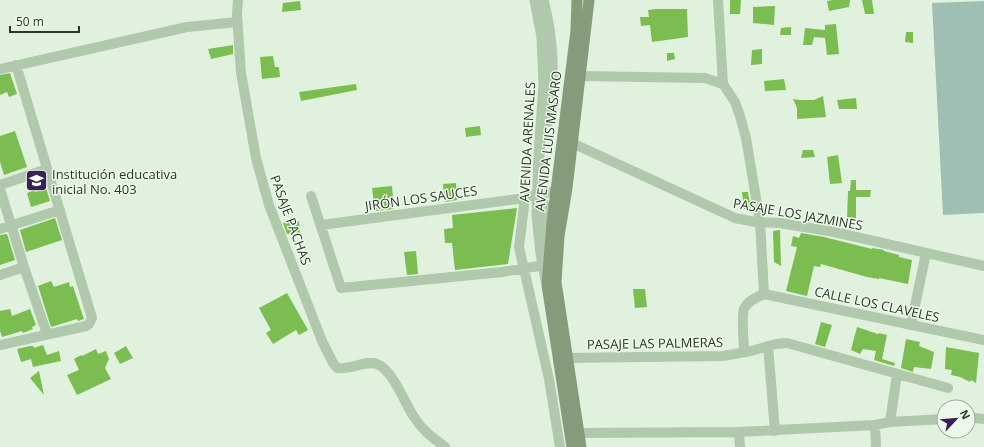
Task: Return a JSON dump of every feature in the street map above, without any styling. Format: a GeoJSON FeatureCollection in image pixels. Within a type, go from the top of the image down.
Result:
{"type":"FeatureCollection","features":[{"type":"Feature","properties":{"kind":"main road","name":"AVENIDA LUIS MASARO"},"geometry":{"type":"LineString","coordinates":[[562,189],[576,31],[577,0]]}},
{"type":"Feature","properties":{"kind":"main road","name":"AVENIDA LUIS MASARO"},"geometry":{"type":"LineString","coordinates":[[548,265],[572,143],[589,0]]}},
{"type":"Feature","properties":{"kind":"main road"},"geometry":{"type":"LineString","coordinates":[[562,189],[559,236],[551,284],[572,447]]}},
{"type":"Feature","properties":{"kind":"main road"},"geometry":{"type":"LineString","coordinates":[[551,284],[567,358],[581,447]]}},
{"type":"Feature","properties":{"kind":"street","name":"PASAJE PACHAS"},"geometry":{"type":"LineString","coordinates":[[238,0],[237,22],[240,73],[256,158],[269,205],[322,341],[337,368],[345,369],[371,363],[378,364],[385,369],[413,417],[425,432],[445,447]]}},
{"type":"Feature","properties":{"kind":"street","name":"AVENIDA ARENALES"},"geometry":{"type":"LineString","coordinates":[[535,0],[542,37],[544,84],[541,193],[537,215],[551,284]]}},
{"type":"Feature","properties":{"kind":"street"},"geometry":{"type":"LineString","coordinates":[[543,0],[551,38],[553,64],[552,95],[541,193],[550,251]]}},
{"type":"Feature","properties":{"kind":"street"},"geometry":{"type":"LineString","coordinates":[[718,0],[723,84],[735,102],[746,138],[760,222],[764,294],[754,298],[744,310],[744,352]]}},
{"type":"Feature","properties":{"kind":"street"},"geometry":{"type":"LineString","coordinates":[[0,69],[187,27],[237,22]]}},
{"type":"Feature","properties":{"kind":"street"},"geometry":{"type":"LineString","coordinates":[[0,345],[86,326],[92,318],[16,65]]}},
{"type":"Feature","properties":{"kind":"street"},"geometry":{"type":"LineString","coordinates":[[580,76],[706,78],[723,84]]}},
{"type":"Feature","properties":{"kind":"street","name":"PASAJE LOS JAZMINES"},"geometry":{"type":"LineString","coordinates":[[572,143],[735,218],[760,222],[780,223],[834,232],[984,266]]}},
{"type":"Feature","properties":{"kind":"street"},"geometry":{"type":"LineString","coordinates":[[0,185],[47,169]]}},
{"type":"Feature","properties":{"kind":"street"},"geometry":{"type":"LineString","coordinates":[[0,189],[24,267],[47,334]]}},
{"type":"Feature","properties":{"kind":"street","name":"AVENIDA ARENALES"},"geometry":{"type":"LineString","coordinates":[[541,193],[562,189]]}},
{"type":"Feature","properties":{"kind":"street","name":"JIRÓN LOS SAUCES"},"geometry":{"type":"LineString","coordinates":[[321,225],[525,198],[541,193]]}},
{"type":"Feature","properties":{"kind":"street"},"geometry":{"type":"LineString","coordinates":[[312,196],[341,288],[494,273],[548,265]]}},
{"type":"Feature","properties":{"kind":"street"},"geometry":{"type":"LineString","coordinates":[[525,198],[519,247],[549,379],[560,447]]}},
{"type":"Feature","properties":{"kind":"street"},"geometry":{"type":"LineString","coordinates":[[0,229],[60,210]]}},
{"type":"Feature","properties":{"kind":"street"},"geometry":{"type":"LineString","coordinates":[[911,325],[926,253]]}},
{"type":"Feature","properties":{"kind":"street"},"geometry":{"type":"LineString","coordinates":[[0,275],[24,267]]}},
{"type":"Feature","properties":{"kind":"street","name":"CALLE LOS CLAVELES"},"geometry":{"type":"LineString","coordinates":[[764,294],[984,340]]}},
{"type":"Feature","properties":{"kind":"street","name":"PASAJE LAS PALMERAS"},"geometry":{"type":"LineString","coordinates":[[567,358],[723,356],[787,343],[948,388]]}},
{"type":"Feature","properties":{"kind":"street"},"geometry":{"type":"LineString","coordinates":[[768,346],[775,431]]}},
{"type":"Feature","properties":{"kind":"street"},"geometry":{"type":"LineString","coordinates":[[890,422],[897,374]]}},
{"type":"Feature","properties":{"kind":"street"},"geometry":{"type":"LineString","coordinates":[[579,433],[775,431],[936,419]]}},
{"type":"Feature","properties":{"kind":"street"},"geometry":{"type":"LineString","coordinates":[[875,425],[876,447]]}},
{"type":"Feature","properties":{"kind":"street"},"geometry":{"type":"LineString","coordinates":[[739,432],[740,447]]}},
{"type":"Feature","properties":{"kind":"shaded area"},"geometry":{"type":"Polygon","coordinates":[[[984,1],[984,213],[943,215],[932,3],[984,1]]]}},
{"type":"Feature","properties":{"kind":"building"},"geometry":{"type":"Polygon","coordinates":[[[730,0],[741,0],[740,14],[730,14],[730,0]]]}},
{"type":"Feature","properties":{"kind":"building"},"geometry":{"type":"Polygon","coordinates":[[[850,0],[849,7],[829,11],[827,1],[850,0]]]}},
{"type":"Feature","properties":{"kind":"building"},"geometry":{"type":"Polygon","coordinates":[[[862,0],[872,0],[874,14],[865,14],[862,0]]]}},
{"type":"Feature","properties":{"kind":"building"},"geometry":{"type":"Polygon","coordinates":[[[300,1],[301,10],[282,12],[283,3],[300,1]]]}},
{"type":"Feature","properties":{"kind":"building"},"geometry":{"type":"Polygon","coordinates":[[[775,6],[774,25],[753,23],[753,7],[775,6]]]}},
{"type":"Feature","properties":{"kind":"building"},"geometry":{"type":"Polygon","coordinates":[[[687,9],[688,37],[652,42],[650,25],[641,26],[640,17],[649,17],[648,10],[687,9]]]}},
{"type":"Feature","properties":{"kind":"building"},"geometry":{"type":"Polygon","coordinates":[[[836,24],[839,54],[827,55],[825,38],[814,37],[812,45],[803,45],[805,28],[825,30],[825,25],[836,24]]]}},
{"type":"Feature","properties":{"kind":"building"},"geometry":{"type":"Polygon","coordinates":[[[791,27],[791,35],[780,35],[781,28],[791,27]]]}},
{"type":"Feature","properties":{"kind":"building"},"geometry":{"type":"Polygon","coordinates":[[[906,32],[913,32],[913,43],[905,42],[906,32]]]}},
{"type":"Feature","properties":{"kind":"building"},"geometry":{"type":"Polygon","coordinates":[[[233,45],[233,54],[211,59],[208,49],[233,45]]]}},
{"type":"Feature","properties":{"kind":"building"},"geometry":{"type":"Polygon","coordinates":[[[762,49],[762,64],[751,65],[752,50],[762,49]]]}},
{"type":"Feature","properties":{"kind":"building"},"geometry":{"type":"Polygon","coordinates":[[[667,53],[674,53],[675,59],[667,61],[667,53]]]}},
{"type":"Feature","properties":{"kind":"building"},"geometry":{"type":"Polygon","coordinates":[[[273,56],[275,67],[279,67],[280,77],[262,79],[260,57],[273,56]]]}},
{"type":"Feature","properties":{"kind":"building"},"geometry":{"type":"Polygon","coordinates":[[[10,73],[17,94],[9,97],[7,92],[0,95],[0,75],[10,73]]]}},
{"type":"Feature","properties":{"kind":"building"},"geometry":{"type":"Polygon","coordinates":[[[784,79],[786,90],[765,91],[764,81],[784,79]]]}},
{"type":"Feature","properties":{"kind":"building"},"geometry":{"type":"Polygon","coordinates":[[[356,84],[357,90],[301,101],[299,92],[356,84]]]}},
{"type":"Feature","properties":{"kind":"building"},"geometry":{"type":"Polygon","coordinates":[[[823,96],[826,117],[797,119],[797,108],[793,99],[814,100],[823,96]]]}},
{"type":"Feature","properties":{"kind":"building"},"geometry":{"type":"Polygon","coordinates":[[[856,98],[857,109],[839,109],[837,100],[856,98]]]}},
{"type":"Feature","properties":{"kind":"building"},"geometry":{"type":"Polygon","coordinates":[[[480,126],[481,135],[466,137],[465,128],[480,126]]]}},
{"type":"Feature","properties":{"kind":"building"},"geometry":{"type":"Polygon","coordinates":[[[15,131],[27,167],[4,175],[0,162],[0,136],[15,131]]]}},
{"type":"Feature","properties":{"kind":"building"},"geometry":{"type":"Polygon","coordinates":[[[803,150],[813,150],[815,157],[801,158],[803,150]]]}},
{"type":"Feature","properties":{"kind":"building"},"geometry":{"type":"Polygon","coordinates":[[[838,155],[842,183],[830,184],[827,157],[838,155]]]}},
{"type":"Feature","properties":{"kind":"building"},"geometry":{"type":"Polygon","coordinates":[[[851,180],[856,180],[856,190],[871,190],[870,197],[856,197],[856,220],[847,219],[848,191],[850,191],[851,180]]]}},
{"type":"Feature","properties":{"kind":"building"},"geometry":{"type":"Polygon","coordinates":[[[456,183],[457,200],[445,202],[443,184],[456,183]]]}},
{"type":"Feature","properties":{"kind":"building"},"geometry":{"type":"Polygon","coordinates":[[[392,186],[394,209],[375,211],[372,188],[392,186]]]}},
{"type":"Feature","properties":{"kind":"building"},"geometry":{"type":"Polygon","coordinates":[[[46,188],[50,201],[31,207],[27,193],[46,188]]]}},
{"type":"Feature","properties":{"kind":"building"},"geometry":{"type":"Polygon","coordinates":[[[742,192],[748,192],[751,209],[744,209],[742,192]]]}},
{"type":"Feature","properties":{"kind":"building"},"geometry":{"type":"Polygon","coordinates":[[[517,208],[508,264],[455,270],[452,243],[445,243],[444,229],[453,228],[452,215],[517,208]]]}},
{"type":"Feature","properties":{"kind":"building"},"geometry":{"type":"Polygon","coordinates":[[[55,218],[62,240],[26,252],[20,230],[55,218]]]}},
{"type":"Feature","properties":{"kind":"building"},"geometry":{"type":"Polygon","coordinates":[[[299,221],[300,233],[287,234],[283,223],[299,221]]]}},
{"type":"Feature","properties":{"kind":"building"},"geometry":{"type":"Polygon","coordinates":[[[780,230],[781,266],[774,262],[773,231],[780,230]]]}},
{"type":"Feature","properties":{"kind":"building"},"geometry":{"type":"Polygon","coordinates":[[[801,233],[872,249],[884,250],[899,255],[899,257],[912,260],[908,284],[867,277],[821,264],[820,267],[814,266],[807,296],[786,291],[797,247],[791,246],[793,236],[799,238],[801,233]]]}},
{"type":"Feature","properties":{"kind":"building"},"geometry":{"type":"Polygon","coordinates":[[[7,234],[15,260],[0,265],[0,235],[7,234]]]}},
{"type":"Feature","properties":{"kind":"building"},"geometry":{"type":"Polygon","coordinates":[[[416,251],[418,274],[407,275],[404,252],[416,251]]]}},
{"type":"Feature","properties":{"kind":"building"},"geometry":{"type":"Polygon","coordinates":[[[51,281],[54,287],[69,282],[70,287],[73,286],[84,319],[78,321],[77,319],[51,327],[38,286],[51,281]]]}},
{"type":"Feature","properties":{"kind":"building"},"geometry":{"type":"Polygon","coordinates":[[[633,289],[645,289],[647,307],[635,308],[633,289]]]}},
{"type":"Feature","properties":{"kind":"building"},"geometry":{"type":"Polygon","coordinates":[[[287,293],[308,330],[299,335],[296,330],[273,344],[266,333],[271,330],[259,308],[287,293]]]}},
{"type":"Feature","properties":{"kind":"building"},"geometry":{"type":"Polygon","coordinates":[[[10,309],[12,316],[30,309],[36,325],[32,327],[33,329],[23,333],[22,331],[2,337],[0,331],[0,311],[10,309]]]}},
{"type":"Feature","properties":{"kind":"building"},"geometry":{"type":"Polygon","coordinates":[[[821,322],[832,325],[825,347],[815,344],[821,322]]]}},
{"type":"Feature","properties":{"kind":"building"},"geometry":{"type":"Polygon","coordinates":[[[857,327],[878,334],[887,335],[882,359],[895,363],[894,366],[874,360],[876,351],[863,349],[860,354],[851,350],[857,327]]]}},
{"type":"Feature","properties":{"kind":"building"},"geometry":{"type":"Polygon","coordinates":[[[906,339],[920,342],[919,346],[934,352],[931,369],[914,367],[913,372],[901,368],[906,339]]]}},
{"type":"Feature","properties":{"kind":"building"},"geometry":{"type":"Polygon","coordinates":[[[43,345],[47,355],[59,351],[61,361],[33,367],[31,359],[21,362],[17,349],[30,346],[33,346],[34,348],[43,345]]]}},
{"type":"Feature","properties":{"kind":"building"},"geometry":{"type":"Polygon","coordinates":[[[126,346],[133,358],[120,364],[114,353],[126,346]]]}},
{"type":"Feature","properties":{"kind":"building"},"geometry":{"type":"Polygon","coordinates":[[[946,347],[979,353],[976,383],[971,380],[970,382],[960,377],[951,375],[952,370],[945,369],[946,347]]]}},
{"type":"Feature","properties":{"kind":"building"},"geometry":{"type":"Polygon","coordinates":[[[96,349],[98,354],[106,351],[109,359],[105,368],[111,379],[77,395],[67,375],[79,370],[74,359],[96,349]]]}},
{"type":"Feature","properties":{"kind":"building"},"geometry":{"type":"Polygon","coordinates":[[[39,371],[44,395],[30,378],[39,371]]]}},
{"type":"Feature","properties":{"kind":"place","name":"Institución educativa inicial No. 403"},"geometry":{"type":"Point","coordinates":[36,181]}}]}
